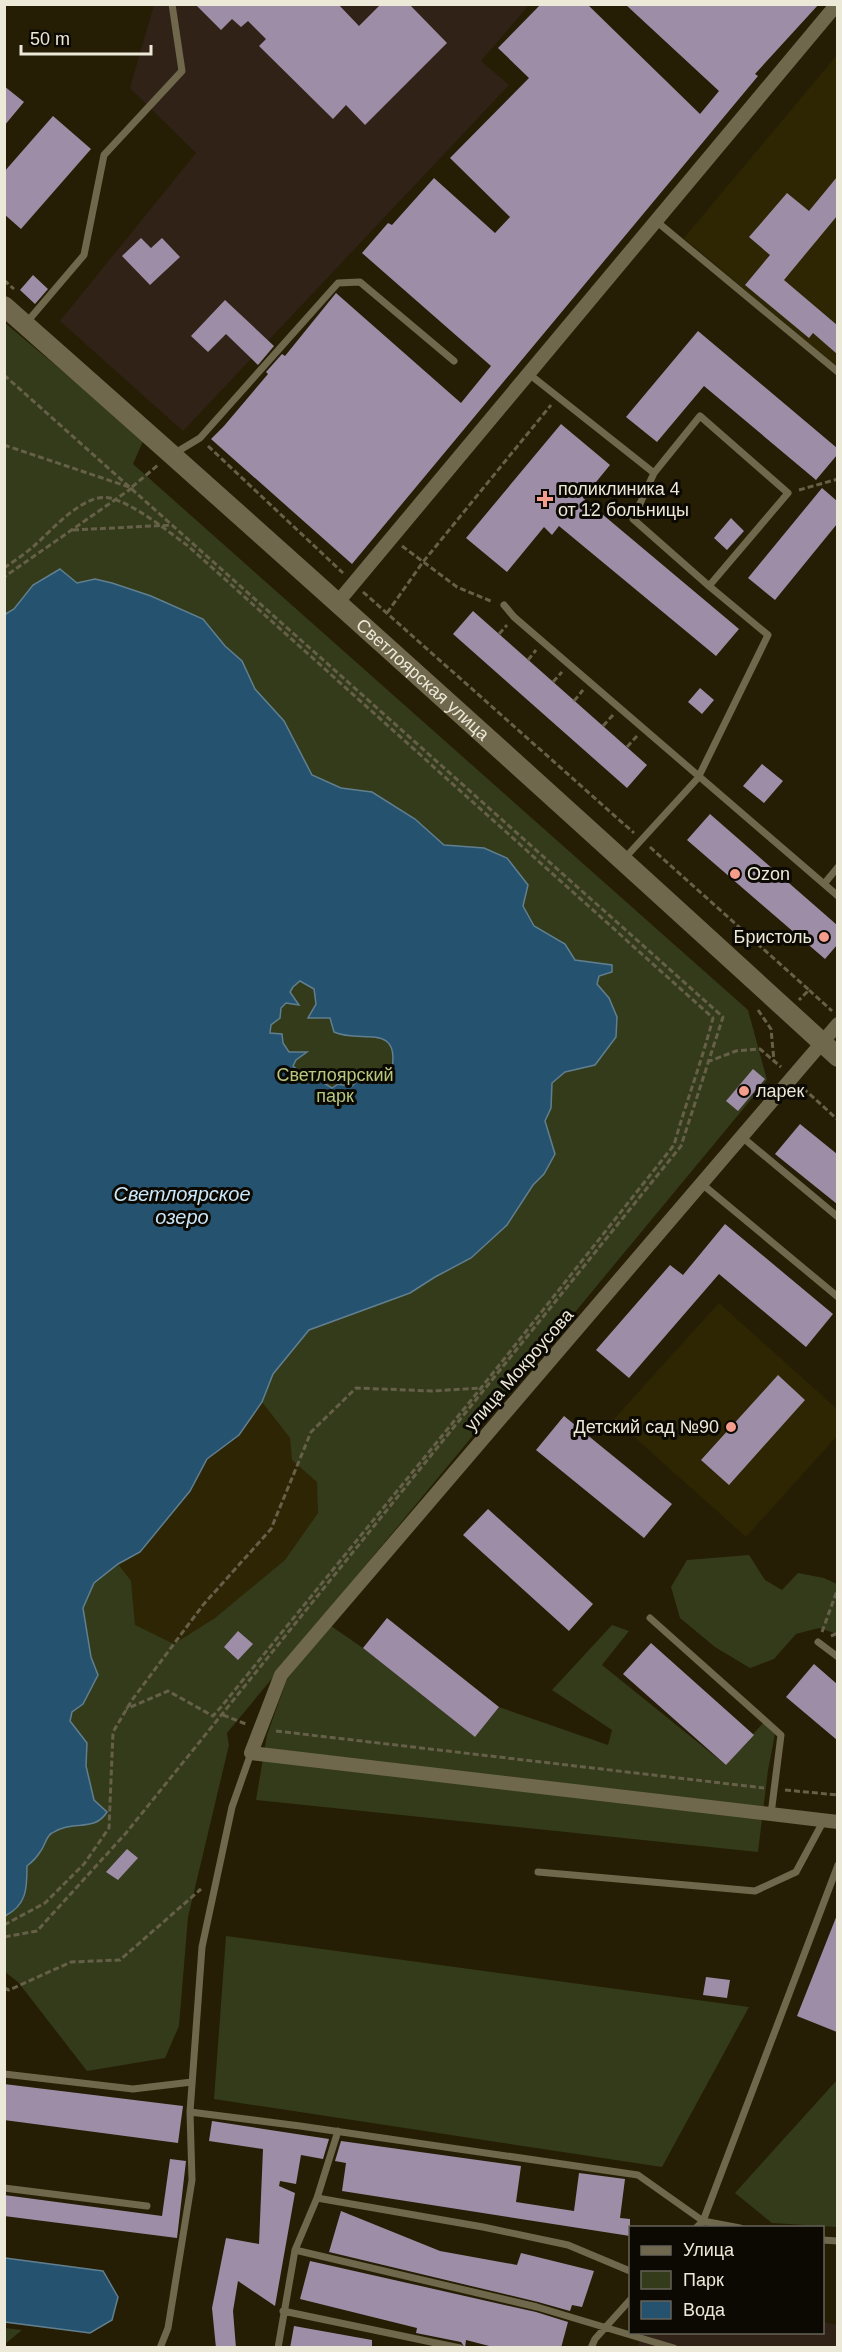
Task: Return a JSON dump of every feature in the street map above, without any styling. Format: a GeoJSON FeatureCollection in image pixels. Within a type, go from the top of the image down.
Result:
{"type":"FeatureCollection","features":[{"type":"Feature","properties":{"kind":"main road","name":"Светлоярская улица"},"geometry":{"type":"LineString","coordinates":[[4,306],[165,460],[338,602],[837,1057]]}},
{"type":"Feature","properties":{"kind":"street"},"geometry":{"type":"LineString","coordinates":[[338,602],[837,4]]}},
{"type":"Feature","properties":{"kind":"street","name":"улица Мокроусова"},"geometry":{"type":"LineString","coordinates":[[251,1753],[281,1675],[837,1024]]}},
{"type":"Feature","properties":{"kind":"street"},"geometry":{"type":"LineString","coordinates":[[251,1753],[831,1821]]}},
{"type":"Feature","properties":{"kind":"lane"},"geometry":{"type":"LineString","coordinates":[[25,324],[84,255],[104,155],[182,71],[172,4]]}},
{"type":"Feature","properties":{"kind":"lane"},"geometry":{"type":"LineString","coordinates":[[656,221],[837,372]]}},
{"type":"Feature","properties":{"kind":"lane"},"geometry":{"type":"LineString","coordinates":[[165,460],[200,438],[338,283],[360,282],[454,361]]}},
{"type":"Feature","properties":{"kind":"lane"},"geometry":{"type":"LineString","coordinates":[[529,374],[654,473]]}},
{"type":"Feature","properties":{"kind":"lane"},"geometry":{"type":"LineString","coordinates":[[623,860],[698,778],[768,635],[709,586],[633,519],[654,473],[700,416],[788,493],[709,586]]}},
{"type":"Feature","properties":{"kind":"lane"},"geometry":{"type":"LineString","coordinates":[[504,605],[514,617],[644,728],[698,778],[837,896]]}},
{"type":"Feature","properties":{"kind":"lane"},"geometry":{"type":"LineString","coordinates":[[824,884],[837,867]]}},
{"type":"Feature","properties":{"kind":"lane"},"geometry":{"type":"LineString","coordinates":[[742,1137],[837,1217]]}},
{"type":"Feature","properties":{"kind":"lane"},"geometry":{"type":"LineString","coordinates":[[702,1184],[837,1297]]}},
{"type":"Feature","properties":{"kind":"lane"},"geometry":{"type":"LineString","coordinates":[[650,1618],[782,1735],[771,1814]]}},
{"type":"Feature","properties":{"kind":"lane"},"geometry":{"type":"LineString","coordinates":[[818,1642],[837,1658]]}},
{"type":"Feature","properties":{"kind":"lane"},"geometry":{"type":"LineString","coordinates":[[160,2348],[170,2316],[192,2180],[190,2112],[202,1947],[232,1807],[251,1753]]}},
{"type":"Feature","properties":{"kind":"lane"},"geometry":{"type":"LineString","coordinates":[[538,1872],[755,1891],[796,1872],[831,1821]]}},
{"type":"Feature","properties":{"kind":"lane"},"geometry":{"type":"LineString","coordinates":[[698,2226],[703,2221],[837,1865]]}},
{"type":"Feature","properties":{"kind":"lane"},"geometry":{"type":"LineString","coordinates":[[4,2074],[133,2089],[192,2082]]}},
{"type":"Feature","properties":{"kind":"lane"},"geometry":{"type":"LineString","coordinates":[[190,2112],[638,2175],[703,2221],[729,2226]]}},
{"type":"Feature","properties":{"kind":"lane"},"geometry":{"type":"LineString","coordinates":[[278,2348],[295,2250],[318,2198],[338,2131]]}},
{"type":"Feature","properties":{"kind":"lane"},"geometry":{"type":"LineString","coordinates":[[4,2188],[147,2206]]}},
{"type":"Feature","properties":{"kind":"lane"},"geometry":{"type":"LineString","coordinates":[[318,2198],[483,2227],[568,2245],[629,2271]]}},
{"type":"Feature","properties":{"kind":"lane"},"geometry":{"type":"LineString","coordinates":[[295,2250],[537,2307],[629,2333]]}},
{"type":"Feature","properties":{"kind":"lane"},"geometry":{"type":"LineString","coordinates":[[591,2348],[595,2339],[629,2301]]}},
{"type":"Feature","properties":{"kind":"lane"},"geometry":{"type":"LineString","coordinates":[[284,2311],[460,2348]]}},
{"type":"Feature","properties":{"kind":"lane"},"geometry":{"type":"LineString","coordinates":[[631,2334],[674,2348]]}},
{"type":"Feature","properties":{"kind":"path"},"geometry":{"type":"LineString","coordinates":[[4,375],[723,1017],[681,1146],[126,1833],[37,1931],[4,1937]]}},
{"type":"Feature","properties":{"kind":"path"},"geometry":{"type":"LineString","coordinates":[[387,613],[423,562],[557,397]]}},
{"type":"Feature","properties":{"kind":"path"},"geometry":{"type":"LineString","coordinates":[[200,438],[387,613],[837,1016]]}},
{"type":"Feature","properties":{"kind":"path"},"geometry":{"type":"LineString","coordinates":[[4,445],[131,488]]}},
{"type":"Feature","properties":{"kind":"path"},"geometry":{"type":"LineString","coordinates":[[4,577],[114,501],[165,460]]}},
{"type":"Feature","properties":{"kind":"path"},"geometry":{"type":"LineString","coordinates":[[788,493],[837,479]]}},
{"type":"Feature","properties":{"kind":"path"},"geometry":{"type":"LineString","coordinates":[[4,568],[33,548],[62,519],[88,502],[108,498],[140,512],[188,546],[713,1018],[702,1061],[683,1112],[674,1145],[481,1388],[213,1716],[168,1691],[126,1709]]}},
{"type":"Feature","properties":{"kind":"path"},"geometry":{"type":"LineString","coordinates":[[71,530],[173,525]]}},
{"type":"Feature","properties":{"kind":"path"},"geometry":{"type":"LineString","coordinates":[[391,538],[457,587],[504,605]]}},
{"type":"Feature","properties":{"kind":"path"},"geometry":{"type":"LineString","coordinates":[[771,1029],[809,990]]}},
{"type":"Feature","properties":{"kind":"path"},"geometry":{"type":"LineString","coordinates":[[707,1062],[736,1051],[760,1049]]}},
{"type":"Feature","properties":{"kind":"path"},"geometry":{"type":"LineString","coordinates":[[4,1925],[45,1903],[84,1864],[109,1828],[113,1732],[126,1709],[203,1605],[272,1529],[311,1432],[356,1388],[432,1391],[481,1388]]}},
{"type":"Feature","properties":{"kind":"path"},"geometry":{"type":"LineString","coordinates":[[818,1642],[837,1588]]}},
{"type":"Feature","properties":{"kind":"path"},"geometry":{"type":"LineString","coordinates":[[223,1715],[260,1729],[837,1795]]}},
{"type":"Feature","properties":{"kind":"path"},"geometry":{"type":"LineString","coordinates":[[4,1988],[9,1990],[71,1962],[120,1960],[217,1875]]}},
{"type":"Feature","properties":{"kind":"shaded area"},"geometry":{"type":"Polygon","coordinates":[[[154,5],[529,5],[481,61],[509,85],[183,431],[60,321],[196,153],[130,88],[154,5]]]}},
{"type":"Feature","properties":{"kind":"shaded area"},"geometry":{"type":"Polygon","coordinates":[[[837,55],[837,367],[684,238],[837,55]]]}},
{"type":"Feature","properties":{"kind":"shaded area","name":"Детский сад №90"},"geometry":{"type":"Polygon","coordinates":[[[719,1303],[837,1409],[837,1436],[746,1537],[614,1419],[719,1303]]]}},
{"type":"Feature","properties":{"kind":"shaded area"},"geometry":{"type":"Polygon","coordinates":[[[824,2322],[837,2325],[837,2347],[637,2348],[643,2334],[824,2334],[824,2322]]]}},
{"type":"Feature","properties":{"kind":"green space","name":"Светлоярский парк"},"geometry":{"type":"Polygon","coordinates":[[[5,323],[144,439],[133,464],[748,1010],[767,1080],[227,1733],[229,1745],[188,1917],[179,2026],[165,2058],[87,2071],[18,1982],[5,1972],[5,323]]]}},
{"type":"Feature","properties":{"kind":"green space"},"geometry":{"type":"Polygon","coordinates":[[[749,1555],[765,1580],[782,1590],[798,1573],[824,1578],[837,1584],[837,1634],[819,1628],[796,1634],[774,1659],[750,1668],[715,1647],[680,1618],[671,1587],[687,1560],[749,1555]]]}},
{"type":"Feature","properties":{"kind":"green space"},"geometry":{"type":"Polygon","coordinates":[[[612,1625],[629,1631],[602,1665],[726,1765],[763,1723],[775,1734],[758,1852],[256,1800],[267,1735],[287,1679],[331,1626],[363,1648],[475,1737],[499,1707],[608,1745],[612,1730],[552,1690],[612,1625]]]}},
{"type":"Feature","properties":{"kind":"green space"},"geometry":{"type":"Polygon","coordinates":[[[226,1936],[749,2007],[662,2167],[214,2099],[226,1936]]]}},
{"type":"Feature","properties":{"kind":"green space"},"geometry":{"type":"Polygon","coordinates":[[[837,2080],[837,2227],[772,2223],[735,2193],[837,2080]]]}},
{"type":"Feature","properties":{"kind":"green space"},"geometry":{"type":"Polygon","coordinates":[[[5,2328],[22,2330],[5,2344],[5,2328]]]}},
{"type":"Feature","properties":{"kind":"sand"},"geometry":{"type":"Polygon","coordinates":[[[262,1402],[290,1438],[292,1460],[317,1482],[318,1513],[285,1560],[215,1618],[174,1644],[135,1625],[131,1581],[118,1564],[140,1552],[190,1491],[207,1459],[239,1435],[262,1402]]]}},
{"type":"Feature","properties":{"kind":"water","name":"Светлоярское озеро"},"geometry":{"type":"Polygon","coordinates":[[[60,569],[77,583],[95,579],[112,583],[151,596],[203,619],[225,646],[242,661],[255,689],[284,721],[312,775],[341,788],[372,792],[415,819],[444,845],[484,848],[507,858],[528,885],[523,906],[534,926],[565,944],[575,960],[612,965],[612,972],[599,976],[597,984],[609,998],[617,1017],[616,1037],[595,1065],[565,1072],[552,1083],[551,1108],[545,1121],[555,1154],[544,1174],[533,1185],[507,1225],[471,1258],[410,1293],[309,1330],[273,1374],[262,1402],[239,1435],[207,1459],[190,1491],[140,1552],[118,1564],[94,1583],[83,1608],[91,1657],[98,1675],[83,1704],[72,1712],[70,1721],[87,1743],[86,1766],[94,1800],[107,1812],[96,1822],[60,1829],[50,1834],[39,1854],[27,1866],[26,1889],[22,1901],[18,1907],[5,1916],[4,615],[14,609],[33,585],[60,569]],[[300,981],[290,992],[299,1005],[286,1003],[281,1008],[280,1018],[271,1025],[270,1033],[282,1034],[283,1043],[289,1052],[307,1052],[296,1060],[293,1066],[300,1072],[308,1073],[311,1069],[319,1074],[322,1082],[332,1088],[338,1084],[351,1087],[361,1078],[374,1078],[392,1068],[393,1054],[390,1045],[384,1040],[375,1037],[344,1035],[334,1032],[330,1018],[308,1018],[316,1004],[314,989],[300,981]]]}},
{"type":"Feature","properties":{"kind":"water"},"geometry":{"type":"Polygon","coordinates":[[[5,2258],[103,2271],[118,2297],[112,2320],[90,2333],[5,2322],[5,2258]]]}},
{"type":"Feature","properties":{"kind":"building"},"geometry":{"type":"Polygon","coordinates":[[[195,4],[338,4],[359,26],[381,4],[409,4],[447,43],[365,125],[346,105],[333,119],[259,46],[266,39],[248,21],[241,27],[232,19],[221,30],[195,4]]]}},
{"type":"Feature","properties":{"kind":"building"},"geometry":{"type":"Polygon","coordinates":[[[541,4],[587,4],[700,114],[719,91],[625,4],[819,4],[755,74],[758,76],[352,564],[211,439],[268,374],[266,372],[282,354],[285,356],[336,293],[461,403],[491,366],[362,253],[388,223],[392,225],[434,178],[495,233],[510,217],[450,158],[529,78],[498,48],[541,4]]]}},
{"type":"Feature","properties":{"kind":"building"},"geometry":{"type":"Polygon","coordinates":[[[4,86],[24,102],[4,126],[4,86]]]}},
{"type":"Feature","properties":{"kind":"building"},"geometry":{"type":"Polygon","coordinates":[[[53,116],[91,149],[21,229],[4,214],[4,172],[53,116]]]}},
{"type":"Feature","properties":{"kind":"building"},"geometry":{"type":"Polygon","coordinates":[[[837,177],[837,216],[784,280],[837,325],[837,354],[813,333],[809,338],[745,285],[770,255],[749,237],[787,193],[809,211],[837,177]]]}},
{"type":"Feature","properties":{"kind":"building"},"geometry":{"type":"Polygon","coordinates":[[[141,238],[151,248],[162,238],[180,257],[150,285],[122,256],[141,238]]]}},
{"type":"Feature","properties":{"kind":"building"},"geometry":{"type":"Polygon","coordinates":[[[33,275],[48,289],[35,304],[20,290],[33,275]]]}},
{"type":"Feature","properties":{"kind":"building"},"geometry":{"type":"Polygon","coordinates":[[[225,300],[274,346],[258,365],[226,334],[208,352],[191,336],[225,300]]]}},
{"type":"Feature","properties":{"kind":"building"},"geometry":{"type":"Polygon","coordinates":[[[698,331],[837,448],[837,455],[816,480],[704,386],[657,442],[626,417],[698,331]]]}},
{"type":"Feature","properties":{"kind":"building"},"geometry":{"type":"Polygon","coordinates":[[[561,424],[610,465],[583,498],[739,629],[716,656],[559,526],[552,535],[544,527],[507,572],[466,538],[561,424]]]}},
{"type":"Feature","properties":{"kind":"building"},"geometry":{"type":"Polygon","coordinates":[[[822,488],[837,501],[837,524],[775,600],[748,578],[822,488]]]}},
{"type":"Feature","properties":{"kind":"building"},"geometry":{"type":"Polygon","coordinates":[[[731,518],[744,531],[727,550],[714,538],[731,518]]]}},
{"type":"Feature","properties":{"kind":"building"},"geometry":{"type":"Polygon","coordinates":[[[473,611],[647,765],[627,788],[453,634],[473,611]]]}},
{"type":"Feature","properties":{"kind":"building"},"geometry":{"type":"Polygon","coordinates":[[[700,688],[714,700],[702,714],[688,702],[700,688]]]}},
{"type":"Feature","properties":{"kind":"building"},"geometry":{"type":"Polygon","coordinates":[[[762,764],[783,781],[764,803],[743,786],[762,764]]]}},
{"type":"Feature","properties":{"kind":"building"},"geometry":{"type":"Polygon","coordinates":[[[710,814],[837,925],[837,945],[825,959],[687,840],[710,814]]]}},
{"type":"Feature","properties":{"kind":"building"},"geometry":{"type":"Polygon","coordinates":[[[753,1069],[765,1079],[738,1111],[726,1101],[753,1069]]]}},
{"type":"Feature","properties":{"kind":"building"},"geometry":{"type":"Polygon","coordinates":[[[800,1124],[837,1154],[837,1204],[775,1154],[800,1124]]]}},
{"type":"Feature","properties":{"kind":"building"},"geometry":{"type":"Polygon","coordinates":[[[725,1224],[833,1314],[806,1347],[719,1274],[629,1378],[596,1350],[670,1265],[683,1275],[725,1224]]]}},
{"type":"Feature","properties":{"kind":"building"},"geometry":{"type":"Polygon","coordinates":[[[778,1375],[805,1400],[729,1485],[701,1460],[778,1375]]]}},
{"type":"Feature","properties":{"kind":"building"},"geometry":{"type":"Polygon","coordinates":[[[564,1416],[672,1504],[644,1538],[536,1450],[564,1416]]]}},
{"type":"Feature","properties":{"kind":"building"},"geometry":{"type":"Polygon","coordinates":[[[488,1509],[593,1604],[569,1631],[463,1535],[488,1509]]]}},
{"type":"Feature","properties":{"kind":"building"},"geometry":{"type":"Polygon","coordinates":[[[387,1618],[499,1707],[475,1737],[363,1648],[387,1618]]]}},
{"type":"Feature","properties":{"kind":"building"},"geometry":{"type":"Polygon","coordinates":[[[238,1631],[253,1644],[238,1660],[224,1647],[238,1631]]]}},
{"type":"Feature","properties":{"kind":"building"},"geometry":{"type":"Polygon","coordinates":[[[651,1643],[754,1735],[726,1765],[623,1674],[651,1643]]]}},
{"type":"Feature","properties":{"kind":"building"},"geometry":{"type":"Polygon","coordinates":[[[814,1664],[837,1684],[837,1740],[786,1697],[814,1664]]]}},
{"type":"Feature","properties":{"kind":"building"},"geometry":{"type":"Polygon","coordinates":[[[127,1849],[138,1858],[118,1880],[106,1872],[127,1849]]]}},
{"type":"Feature","properties":{"kind":"building"},"geometry":{"type":"Polygon","coordinates":[[[837,1915],[837,2032],[797,2016],[837,1915]]]}},
{"type":"Feature","properties":{"kind":"building"},"geometry":{"type":"Polygon","coordinates":[[[706,1977],[730,1980],[727,1998],[703,1995],[706,1977]]]}},
{"type":"Feature","properties":{"kind":"building"},"geometry":{"type":"Polygon","coordinates":[[[4,2084],[183,2106],[178,2143],[4,2120],[4,2084]]]}},
{"type":"Feature","properties":{"kind":"building"},"geometry":{"type":"Polygon","coordinates":[[[212,2121],[329,2139],[323,2159],[301,2155],[296,2184],[280,2181],[279,2186],[295,2193],[275,2306],[238,2281],[233,2311],[236,2348],[216,2348],[212,2308],[226,2238],[259,2244],[263,2149],[209,2141],[212,2121]]]}},
{"type":"Feature","properties":{"kind":"building"},"geometry":{"type":"Polygon","coordinates":[[[341,2141],[521,2166],[516,2202],[574,2211],[579,2173],[625,2179],[620,2218],[630,2219],[629,2236],[342,2191],[346,2163],[335,2161],[341,2141]]]}},
{"type":"Feature","properties":{"kind":"building"},"geometry":{"type":"Polygon","coordinates":[[[170,2159],[186,2161],[177,2238],[4,2216],[4,2195],[162,2216],[170,2159]]]}},
{"type":"Feature","properties":{"kind":"building"},"geometry":{"type":"Polygon","coordinates":[[[341,2211],[440,2251],[517,2265],[521,2253],[594,2271],[582,2307],[572,2305],[570,2311],[329,2252],[341,2211]]]}},
{"type":"Feature","properties":{"kind":"building"},"geometry":{"type":"Polygon","coordinates":[[[310,2261],[536,2312],[568,2322],[561,2348],[497,2348],[466,2340],[465,2348],[461,2342],[416,2333],[417,2328],[300,2299],[310,2261]]]}},
{"type":"Feature","properties":{"kind":"building"},"geometry":{"type":"Polygon","coordinates":[[[294,2326],[372,2340],[372,2348],[290,2348],[294,2326]]]}},
{"type":"Feature","properties":{"kind":"place","name":"поликлиника 4 от 12 больницы"},"geometry":{"type":"Point","coordinates":[545,499]}},
{"type":"Feature","properties":{"kind":"place","name":"Ozon"},"geometry":{"type":"Point","coordinates":[735,874]}},
{"type":"Feature","properties":{"kind":"place","name":"Бристоль"},"geometry":{"type":"Point","coordinates":[824,937]}},
{"type":"Feature","properties":{"kind":"place","name":"ларек"},"geometry":{"type":"Point","coordinates":[744,1091]}},
{"type":"Feature","properties":{"kind":"place","name":"Детский сад №90"},"geometry":{"type":"Point","coordinates":[731,1427]}}]}
